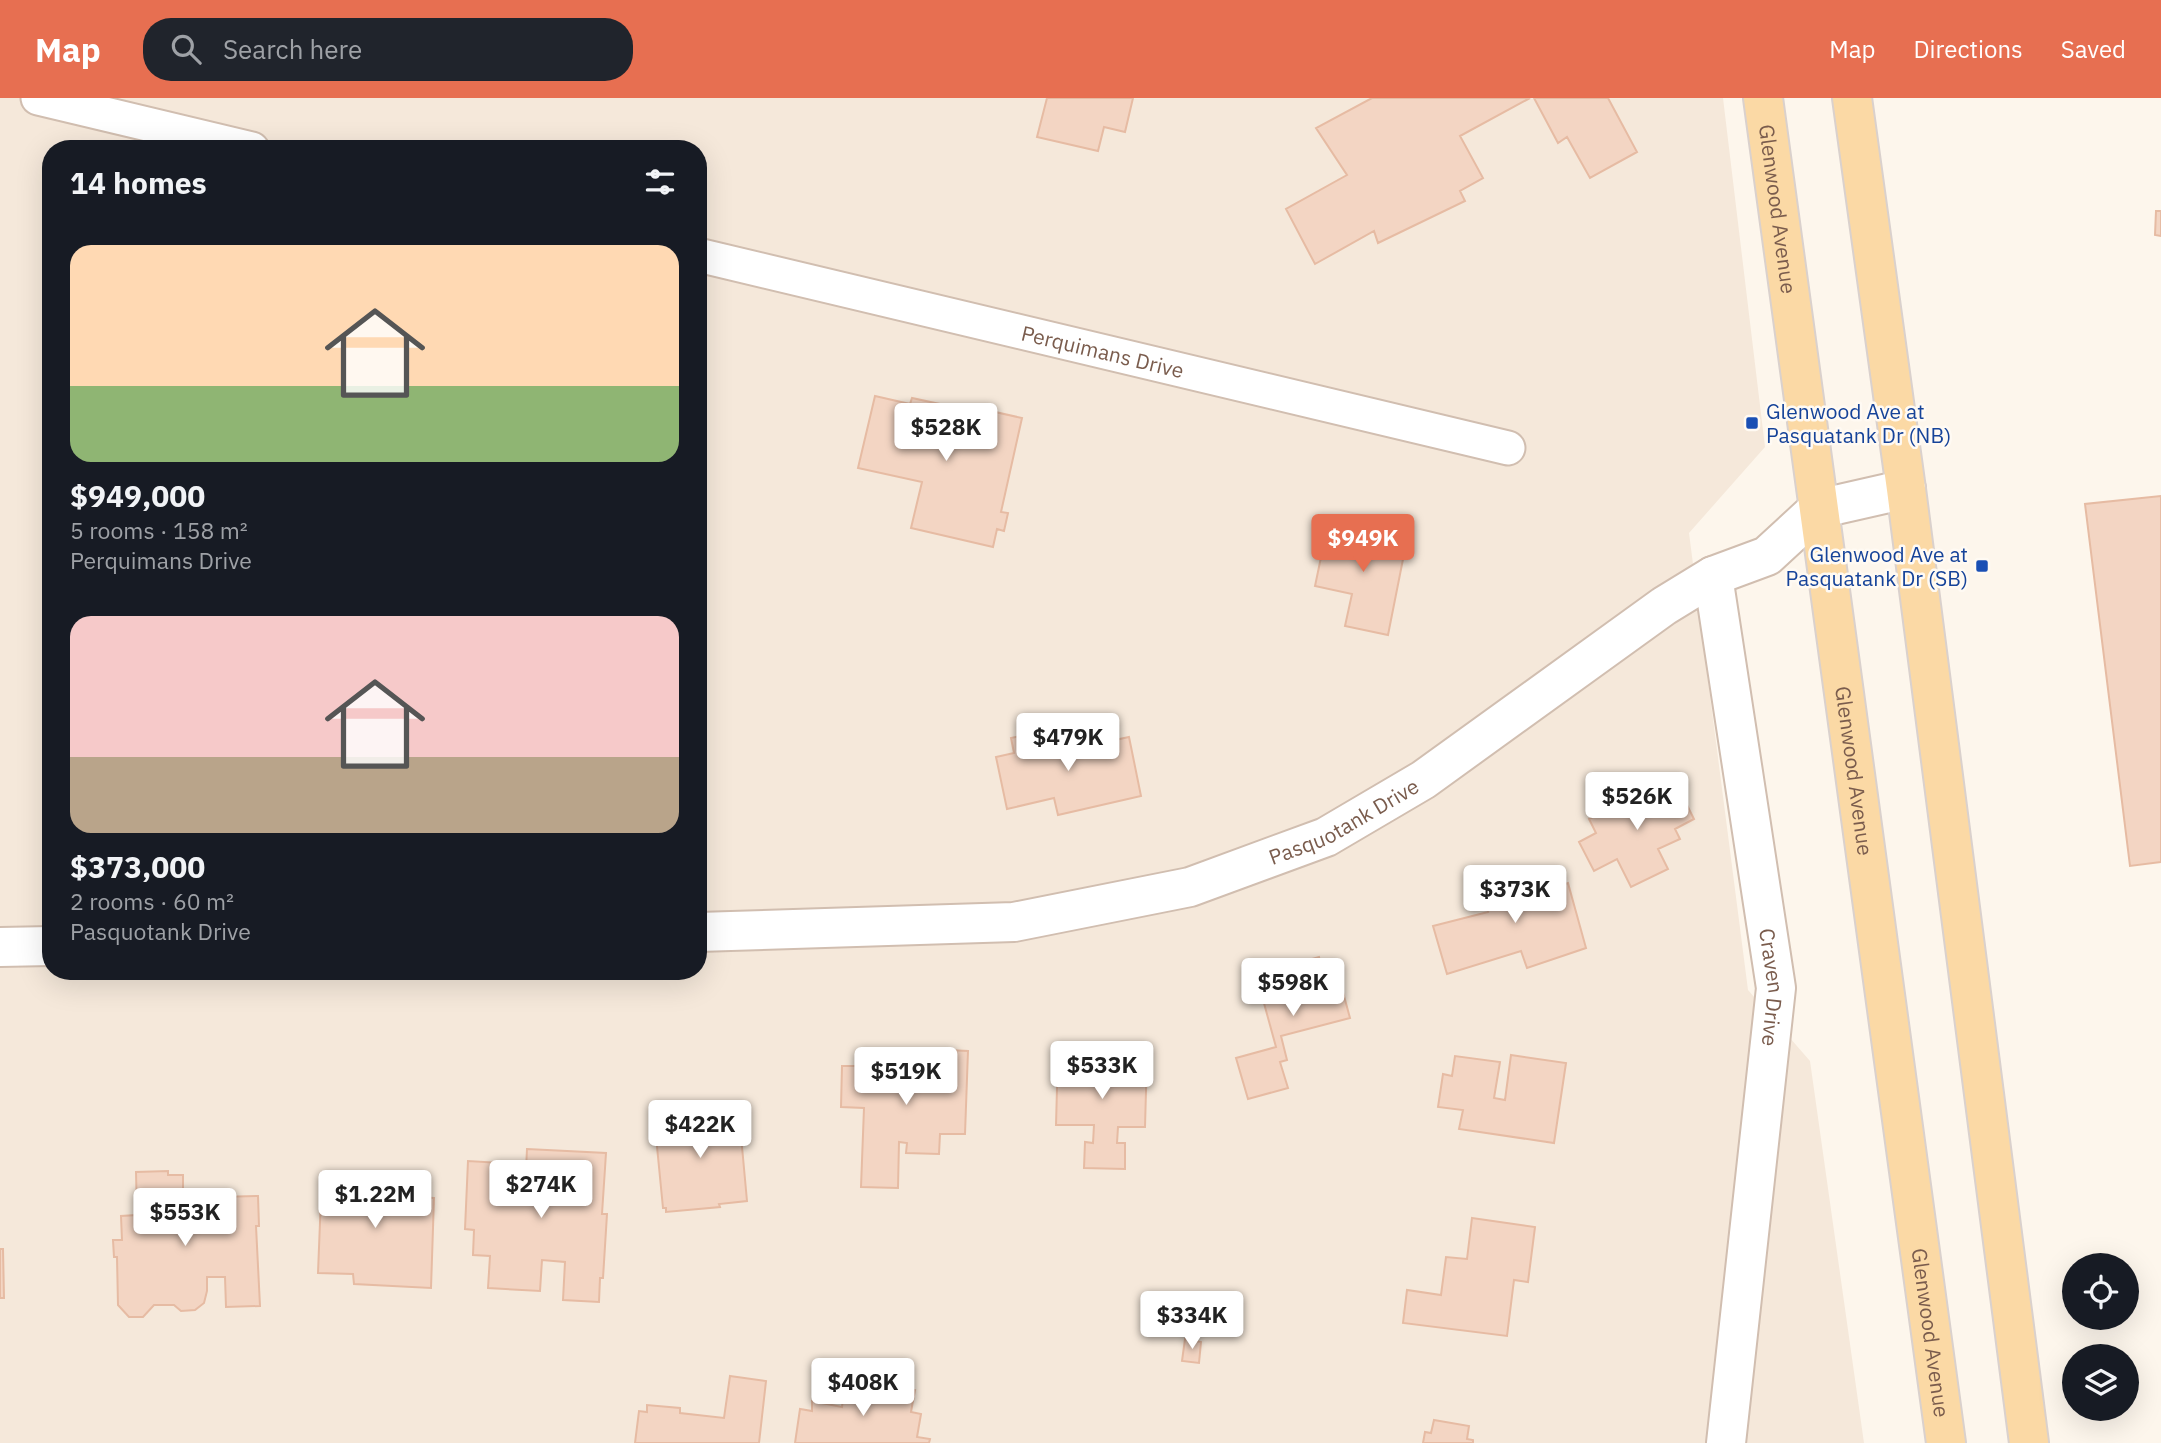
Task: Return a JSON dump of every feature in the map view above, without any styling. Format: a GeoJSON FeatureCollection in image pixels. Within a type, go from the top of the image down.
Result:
{"type":"FeatureCollection","features":[{"type":"Feature","properties":{"kind":"main road","name":"Glenwood Avenue"},"geometry":{"type":"LineString","coordinates":[[1763,98],[1946,1443]]}},
{"type":"Feature","properties":{"kind":"main road"},"geometry":{"type":"LineString","coordinates":[[1852,98],[1906,489],[2029,1443]]}},
{"type":"Feature","properties":{"kind":"street"},"geometry":{"type":"LineString","coordinates":[[38,98],[214,140]]}},
{"type":"Feature","properties":{"kind":"street","name":"Perquimans Drive"},"geometry":{"type":"LineString","coordinates":[[707,257],[1508,448]]}},
{"type":"Feature","properties":{"kind":"street","name":"Pasquotank Drive"},"geometry":{"type":"LineString","coordinates":[[707,932],[1014,922],[1190,887],[1326,837],[1423,780],[1664,606],[1713,576],[1767,556],[1818,509],[1906,489]]}},
{"type":"Feature","properties":{"kind":"street","name":"Craven Drive"},"geometry":{"type":"LineString","coordinates":[[1713,576],[1776,988],[1726,1443]]}},
{"type":"Feature","properties":{"kind":"street"},"geometry":{"type":"LineString","coordinates":[[0,947],[42,946]]}},
{"type":"Feature","properties":{"kind":"shaded area"},"geometry":{"type":"Polygon","coordinates":[[[0,98],[1723,98],[1765,447],[1689,533],[1748,990],[1810,1061],[1864,1443],[0,1443],[0,98]]]}},
{"type":"Feature","properties":{"kind":"building"},"geometry":{"type":"Polygon","coordinates":[[[1047,98],[1133,98],[1125,132],[1104,127],[1098,151],[1037,137],[1047,98]]]}},
{"type":"Feature","properties":{"kind":"building"},"geometry":{"type":"Polygon","coordinates":[[[1372,98],[1530,98],[1460,136],[1483,178],[1460,191],[1465,201],[1378,243],[1374,231],[1315,264],[1286,209],[1347,175],[1316,128],[1372,98]]]}},
{"type":"Feature","properties":{"kind":"building"},"geometry":{"type":"Polygon","coordinates":[[[1534,98],[1608,98],[1637,152],[1590,178],[1567,137],[1558,143],[1534,98]]]}},
{"type":"Feature","properties":{"kind":"building"},"geometry":{"type":"Polygon","coordinates":[[[2156,211],[2161,211],[2161,236],[2155,235],[2156,211]]]}},
{"type":"Feature","properties":{"kind":"building"},"geometry":{"type":"Polygon","coordinates":[[[875,396],[910,404],[912,398],[963,409],[964,405],[1022,418],[1001,512],[1008,513],[1004,531],[997,529],[993,547],[911,528],[922,482],[858,468],[875,396]]]}},
{"type":"Feature","properties":{"kind":"building"},"geometry":{"type":"Polygon","coordinates":[[[2161,496],[2161,862],[2130,866],[2085,504],[2161,496]]]}},
{"type":"Feature","properties":{"kind":"building"},"geometry":{"type":"Polygon","coordinates":[[[1328,524],[1407,539],[1388,635],[1345,626],[1352,594],[1315,586],[1328,524]]]}},
{"type":"Feature","properties":{"kind":"building"},"geometry":{"type":"Polygon","coordinates":[[[1047,730],[1050,744],[1076,738],[1078,748],[1129,737],[1141,796],[1058,815],[1054,798],[1007,809],[996,757],[1014,753],[1011,738],[1047,730]]]}},
{"type":"Feature","properties":{"kind":"building"},"geometry":{"type":"Polygon","coordinates":[[[1632,785],[1636,794],[1653,786],[1658,797],[1678,787],[1694,819],[1675,829],[1680,839],[1658,849],[1668,869],[1631,887],[1617,859],[1594,871],[1579,842],[1596,833],[1589,819],[1613,807],[1608,797],[1632,785]]]}},
{"type":"Feature","properties":{"kind":"building"},"geometry":{"type":"Polygon","coordinates":[[[1555,870],[1559,886],[1568,883],[1586,948],[1527,968],[1521,951],[1447,974],[1433,926],[1488,912],[1481,887],[1555,870]]]}},
{"type":"Feature","properties":{"kind":"building"},"geometry":{"type":"Polygon","coordinates":[[[1319,957],[1321,966],[1335,963],[1350,1018],[1281,1036],[1287,1060],[1280,1062],[1288,1088],[1248,1099],[1236,1058],[1276,1047],[1259,985],[1277,980],[1274,970],[1319,957]]]}},
{"type":"Feature","properties":{"kind":"building"},"geometry":{"type":"Polygon","coordinates":[[[903,1048],[968,1051],[965,1134],[940,1134],[939,1154],[906,1153],[907,1143],[899,1142],[898,1188],[861,1187],[864,1108],[841,1107],[842,1066],[866,1066],[865,1060],[902,1062],[903,1048]]]}},
{"type":"Feature","properties":{"kind":"building"},"geometry":{"type":"Polygon","coordinates":[[[1058,1052],[1147,1055],[1145,1127],[1118,1127],[1117,1143],[1125,1143],[1125,1169],[1084,1168],[1085,1142],[1093,1143],[1094,1125],[1056,1125],[1058,1052]]]}},
{"type":"Feature","properties":{"kind":"building"},"geometry":{"type":"Polygon","coordinates":[[[1511,1055],[1566,1063],[1554,1143],[1459,1129],[1463,1110],[1438,1107],[1443,1074],[1452,1076],[1455,1056],[1500,1062],[1494,1098],[1505,1100],[1511,1055]]]}},
{"type":"Feature","properties":{"kind":"building"},"geometry":{"type":"Polygon","coordinates":[[[708,1104],[708,1108],[722,1107],[723,1120],[735,1120],[735,1126],[740,1125],[747,1201],[719,1204],[720,1207],[666,1212],[666,1208],[663,1208],[655,1126],[669,1125],[668,1112],[681,1111],[680,1106],[708,1104]]]}},
{"type":"Feature","properties":{"kind":"building"},"geometry":{"type":"Polygon","coordinates":[[[527,1149],[606,1153],[602,1214],[607,1214],[599,1302],[563,1300],[565,1262],[542,1260],[540,1291],[488,1288],[490,1256],[473,1255],[474,1230],[465,1229],[468,1161],[517,1164],[517,1168],[526,1170],[527,1149]]]}},
{"type":"Feature","properties":{"kind":"building"},"geometry":{"type":"Polygon","coordinates":[[[168,1171],[168,1175],[183,1175],[183,1202],[219,1201],[219,1197],[258,1196],[259,1226],[256,1226],[260,1306],[226,1307],[225,1277],[207,1277],[204,1303],[195,1310],[181,1311],[174,1305],[154,1305],[143,1317],[129,1317],[118,1305],[117,1257],[114,1257],[113,1240],[122,1240],[121,1216],[137,1215],[136,1172],[168,1171]]]}},
{"type":"Feature","properties":{"kind":"building"},"geometry":{"type":"Polygon","coordinates":[[[322,1172],[404,1173],[404,1197],[434,1198],[431,1288],[354,1284],[353,1274],[318,1273],[322,1172]]]}},
{"type":"Feature","properties":{"kind":"building"},"geometry":{"type":"Polygon","coordinates":[[[1472,1218],[1535,1227],[1528,1282],[1514,1280],[1507,1336],[1403,1323],[1407,1290],[1441,1295],[1446,1257],[1467,1259],[1472,1218]]]}},
{"type":"Feature","properties":{"kind":"building"},"geometry":{"type":"Polygon","coordinates":[[[0,1249],[3,1249],[4,1298],[0,1298],[0,1249]]]}},
{"type":"Feature","properties":{"kind":"building"},"geometry":{"type":"Polygon","coordinates":[[[1185,1339],[1201,1342],[1199,1363],[1182,1361],[1185,1339]]]}},
{"type":"Feature","properties":{"kind":"building"},"geometry":{"type":"Polygon","coordinates":[[[730,1376],[766,1381],[759,1443],[635,1443],[639,1411],[647,1412],[647,1405],[680,1408],[680,1413],[724,1418],[730,1376]]]}},
{"type":"Feature","properties":{"kind":"building"},"geometry":{"type":"Polygon","coordinates":[[[845,1382],[915,1390],[911,1412],[921,1414],[917,1437],[930,1439],[929,1443],[795,1443],[800,1409],[812,1411],[812,1401],[842,1407],[845,1382]]]}},
{"type":"Feature","properties":{"kind":"building"},"geometry":{"type":"Polygon","coordinates":[[[1434,1420],[1469,1426],[1467,1439],[1473,1440],[1473,1443],[1423,1443],[1425,1432],[1431,1433],[1434,1420]]]}},
{"type":"Feature","properties":{"kind":"place","name":"Glenwood Ave at Pasquatank Dr (NB)"},"geometry":{"type":"Point","coordinates":[1752,423]}},
{"type":"Feature","properties":{"kind":"place","name":"Glenwood Ave at Pasquatank Dr (SB)"},"geometry":{"type":"Point","coordinates":[1982,566]}}]}
